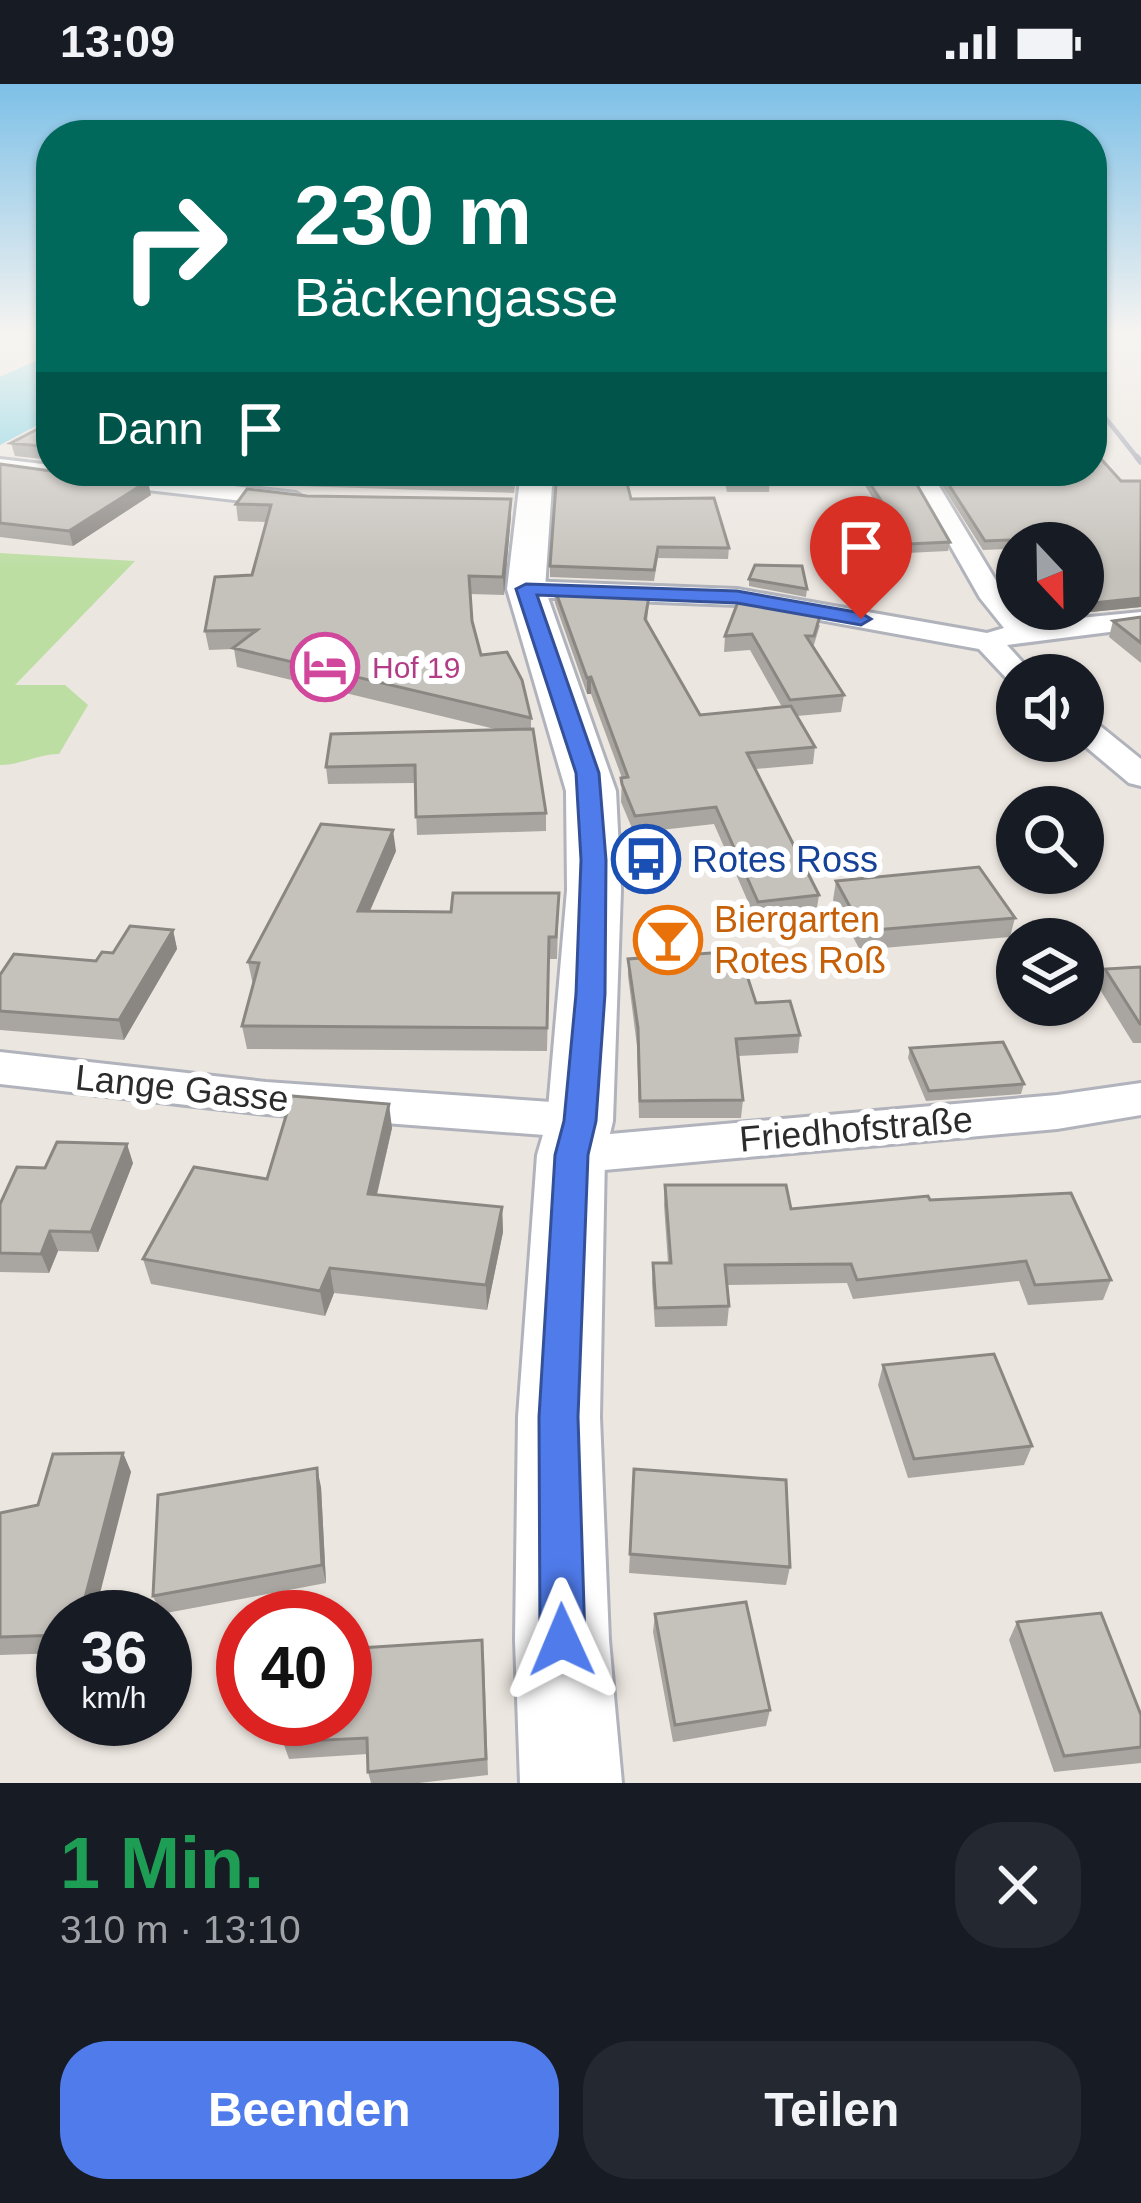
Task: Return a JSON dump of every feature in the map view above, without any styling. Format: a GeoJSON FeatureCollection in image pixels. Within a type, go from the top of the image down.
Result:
{"type":"FeatureCollection","features":[{"type":"Feature","properties":{"kind":"street"},"geometry":{"type":"LineString","coordinates":[[0,466],[36,470]]}},
{"type":"Feature","properties":{"kind":"street"},"geometry":{"type":"LineString","coordinates":[[149,486],[332,501]]}},
{"type":"Feature","properties":{"kind":"street"},"geometry":{"type":"LineString","coordinates":[[928,486],[993,598],[1022,632]]}},
{"type":"Feature","properties":{"kind":"street"},"geometry":{"type":"LineString","coordinates":[[529,493],[526,589],[591,791],[594,890],[559,1417],[562,1640],[571,1783]]}},
{"type":"Feature","properties":{"kind":"street"},"geometry":{"type":"LineString","coordinates":[[526,589],[737,597],[988,641],[1022,632],[1141,620]]}},
{"type":"Feature","properties":{"kind":"street"},"geometry":{"type":"LineString","coordinates":[[988,641],[1000,654]]}},
{"type":"Feature","properties":{"kind":"street"},"geometry":{"type":"LineString","coordinates":[[1104,745],[1141,776]]}},
{"type":"Feature","properties":{"kind":"street","name":"Lange Gasse"},"geometry":{"type":"LineString","coordinates":[[0,1068],[576,1138]]}},
{"type":"Feature","properties":{"kind":"street","name":"Friedhofstraße"},"geometry":{"type":"LineString","coordinates":[[576,1138],[1057,1112],[1141,1099]]}},
{"type":"Feature","properties":{"kind":"green space"},"geometry":{"type":"Polygon","coordinates":[[[0,553],[135,561],[15,685],[65,685],[88,705],[59,754],[0,765],[0,553]]]}},
{"type":"Feature","properties":{"kind":"water"},"geometry":{"type":"Polygon","coordinates":[[[0,413],[36,413],[36,426],[0,445],[0,413]]]}},
{"type":"Feature","properties":{"kind":"building"},"geometry":{"type":"Polygon","coordinates":[[[36,430],[36,446],[11,443],[36,430]]]}},
{"type":"Feature","properties":{"kind":"building"},"geometry":{"type":"Polygon","coordinates":[[[0,464],[36,469],[36,486],[140,486],[69,531],[0,523],[0,464]]]}},
{"type":"Feature","properties":{"kind":"building"},"geometry":{"type":"Polygon","coordinates":[[[1107,466],[1121,481],[1141,481],[1141,598],[1104,602],[1104,522],[996,522],[996,541],[985,541],[950,486],[1107,486],[1107,466]]]}},
{"type":"Feature","properties":{"kind":"building"},"geometry":{"type":"Polygon","coordinates":[[[556,486],[628,486],[631,499],[714,498],[729,548],[658,547],[654,570],[550,566],[556,486]]]}},
{"type":"Feature","properties":{"kind":"building"},"geometry":{"type":"Polygon","coordinates":[[[872,486],[918,486],[950,542],[909,544],[872,486]]]}},
{"type":"Feature","properties":{"kind":"building"},"geometry":{"type":"Polygon","coordinates":[[[247,489],[307,496],[511,499],[503,577],[469,576],[472,621],[481,655],[507,652],[522,680],[531,718],[233,648],[257,630],[205,631],[215,577],[252,575],[271,505],[236,504],[247,489]]]}},
{"type":"Feature","properties":{"kind":"building"},"geometry":{"type":"Polygon","coordinates":[[[755,565],[802,566],[807,589],[749,579],[755,565]]]}},
{"type":"Feature","properties":{"kind":"building"},"geometry":{"type":"Polygon","coordinates":[[[554,587],[650,591],[645,619],[700,715],[791,706],[815,747],[747,753],[819,895],[758,902],[716,807],[635,816],[622,784],[621,778],[628,777],[554,587]]]}},
{"type":"Feature","properties":{"kind":"building"},"geometry":{"type":"Polygon","coordinates":[[[741,594],[822,609],[814,636],[806,636],[844,695],[790,700],[752,634],[725,636],[741,594]]]}},
{"type":"Feature","properties":{"kind":"building"},"geometry":{"type":"Polygon","coordinates":[[[1141,617],[1141,643],[1113,621],[1141,617]]]}},
{"type":"Feature","properties":{"kind":"building"},"geometry":{"type":"Polygon","coordinates":[[[533,729],[546,813],[416,817],[415,765],[326,767],[331,734],[533,729]]]}},
{"type":"Feature","properties":{"kind":"building"},"geometry":{"type":"Polygon","coordinates":[[[321,824],[393,830],[358,911],[451,912],[453,893],[559,893],[556,937],[549,937],[547,1028],[242,1026],[259,963],[248,962],[321,824]]]}},
{"type":"Feature","properties":{"kind":"building"},"geometry":{"type":"Polygon","coordinates":[[[979,867],[1015,918],[863,931],[836,881],[979,867]]]}},
{"type":"Feature","properties":{"kind":"building"},"geometry":{"type":"Polygon","coordinates":[[[130,926],[173,930],[119,1020],[0,1011],[0,975],[14,954],[96,961],[102,952],[113,953],[130,926]]]}},
{"type":"Feature","properties":{"kind":"building"},"geometry":{"type":"Polygon","coordinates":[[[739,951],[756,1003],[790,1001],[800,1035],[736,1039],[743,1100],[640,1101],[638,1028],[628,959],[739,951]]]}},
{"type":"Feature","properties":{"kind":"building"},"geometry":{"type":"Polygon","coordinates":[[[1141,967],[1141,1024],[1140,1024],[1105,969],[1141,967]]]}},
{"type":"Feature","properties":{"kind":"building"},"geometry":{"type":"Polygon","coordinates":[[[1003,1042],[1024,1084],[929,1091],[910,1048],[1003,1042]]]}},
{"type":"Feature","properties":{"kind":"building"},"geometry":{"type":"Polygon","coordinates":[[[292,1096],[389,1104],[368,1194],[502,1207],[486,1285],[330,1268],[320,1291],[143,1259],[194,1167],[267,1179],[292,1096]]]}},
{"type":"Feature","properties":{"kind":"building"},"geometry":{"type":"Polygon","coordinates":[[[57,1142],[127,1144],[91,1232],[50,1231],[41,1254],[0,1253],[0,1204],[17,1167],[45,1168],[57,1142]]]}},
{"type":"Feature","properties":{"kind":"building"},"geometry":{"type":"Polygon","coordinates":[[[665,1185],[786,1185],[791,1209],[928,1196],[930,1200],[1071,1193],[1111,1280],[1035,1285],[1026,1261],[857,1280],[851,1264],[725,1265],[729,1306],[656,1308],[653,1263],[671,1263],[665,1185]]]}},
{"type":"Feature","properties":{"kind":"building"},"geometry":{"type":"Polygon","coordinates":[[[994,1354],[1032,1446],[914,1459],[883,1365],[994,1354]]]}},
{"type":"Feature","properties":{"kind":"building"},"geometry":{"type":"Polygon","coordinates":[[[123,1453],[87,1590],[36,1590],[36,1636],[0,1637],[0,1513],[38,1505],[53,1454],[123,1453]]]}},
{"type":"Feature","properties":{"kind":"building"},"geometry":{"type":"Polygon","coordinates":[[[317,1468],[322,1565],[186,1590],[153,1590],[158,1495],[317,1468]]]}},
{"type":"Feature","properties":{"kind":"building"},"geometry":{"type":"Polygon","coordinates":[[[634,1469],[786,1480],[790,1567],[630,1554],[634,1469]]]}},
{"type":"Feature","properties":{"kind":"building"},"geometry":{"type":"Polygon","coordinates":[[[746,1602],[770,1710],[675,1725],[655,1614],[746,1602]]]}},
{"type":"Feature","properties":{"kind":"building"},"geometry":{"type":"Polygon","coordinates":[[[1101,1613],[1141,1715],[1141,1747],[1064,1756],[1017,1622],[1101,1613]]]}},
{"type":"Feature","properties":{"kind":"building"},"geometry":{"type":"Polygon","coordinates":[[[482,1640],[486,1759],[368,1772],[372,1647],[482,1640]]]}},
{"type":"Feature","properties":{"kind":"railway"},"geometry":{"type":"LineString","coordinates":[[1107,420],[1139,460]]}},
{"type":"Feature","properties":{"kind":"railway"},"geometry":{"type":"LineString","coordinates":[[1137,457],[1141,462]]}},
{"type":"Feature","properties":{"kind":"place","name":"Hof 19"},"geometry":{"type":"Point","coordinates":[325,667]}},
{"type":"Feature","properties":{"kind":"place","name":"Rotes Ross"},"geometry":{"type":"Point","coordinates":[646,859]}},
{"type":"Feature","properties":{"kind":"place","name":"Biergarten Rotes Roß"},"geometry":{"type":"Point","coordinates":[668,940]}},
{"type":"Feature","properties":{"kind":"route"},"geometry":{"type":"LineString","coordinates":[[562,1640],[559,1417],[571,1155],[580,1121],[591,994],[591,791],[526,589],[737,597],[861,619]]}}]}
